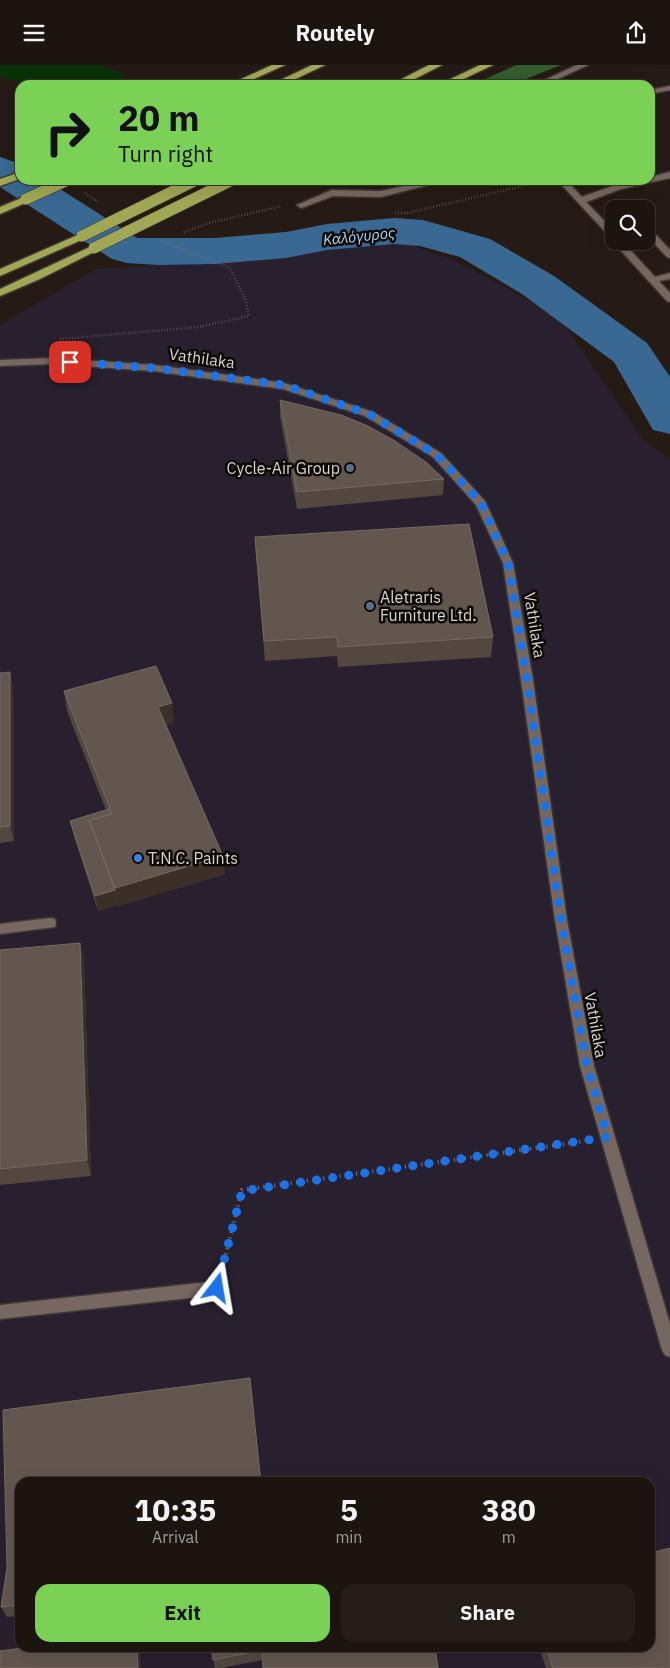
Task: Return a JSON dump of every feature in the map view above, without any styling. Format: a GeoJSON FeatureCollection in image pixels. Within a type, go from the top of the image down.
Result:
{"type":"FeatureCollection","features":[{"type":"Feature","properties":{"kind":"highway"},"geometry":{"type":"LineString","coordinates":[[245,80],[280,65]]}},
{"type":"Feature","properties":{"kind":"highway"},"geometry":{"type":"LineString","coordinates":[[273,80],[302,65]]}},
{"type":"Feature","properties":{"kind":"highway"},"geometry":{"type":"LineString","coordinates":[[286,80],[320,65]]}},
{"type":"Feature","properties":{"kind":"highway"},"geometry":{"type":"LineString","coordinates":[[406,80],[437,65]]}},
{"type":"Feature","properties":{"kind":"highway"},"geometry":{"type":"LineString","coordinates":[[454,80],[488,65]]}},
{"type":"Feature","properties":{"kind":"highway"},"geometry":{"type":"LineString","coordinates":[[0,183],[15,177]]}},
{"type":"Feature","properties":{"kind":"highway"},"geometry":{"type":"LineString","coordinates":[[0,211],[57,185]]}},
{"type":"Feature","properties":{"kind":"highway"},"geometry":{"type":"LineString","coordinates":[[0,273],[82,236],[186,185]]}},
{"type":"Feature","properties":{"kind":"highway"},"geometry":{"type":"LineString","coordinates":[[0,293],[222,185]]}},
{"type":"Feature","properties":{"kind":"street"},"geometry":{"type":"LineString","coordinates":[[550,80],[584,65]]}},
{"type":"Feature","properties":{"kind":"street"},"geometry":{"type":"LineString","coordinates":[[655,91],[670,88]]}},
{"type":"Feature","properties":{"kind":"street"},"geometry":{"type":"LineString","coordinates":[[655,178],[670,175]]}},
{"type":"Feature","properties":{"kind":"street"},"geometry":{"type":"LineString","coordinates":[[300,205],[332,193],[381,193],[405,185]]}},
{"type":"Feature","properties":{"kind":"street"},"geometry":{"type":"LineString","coordinates":[[566,185],[605,227]]}},
{"type":"Feature","properties":{"kind":"street"},"geometry":{"type":"LineString","coordinates":[[580,201],[627,185]]}},
{"type":"Feature","properties":{"kind":"street"},"geometry":{"type":"LineString","coordinates":[[655,239],[670,255]]}},
{"type":"Feature","properties":{"kind":"street"},"geometry":{"type":"LineString","coordinates":[[625,250],[670,299]]}},
{"type":"Feature","properties":{"kind":"street"},"geometry":{"type":"LineString","coordinates":[[652,280],[670,276]]}},
{"type":"Feature","properties":{"kind":"street","name":"Vathilaka"},"geometry":{"type":"LineString","coordinates":[[0,363],[53,361],[154,368],[284,385],[369,414],[437,455],[481,503],[508,563],[527,680],[561,920],[587,1066],[670,1350]]}},
{"type":"Feature","properties":{"kind":"street"},"geometry":{"type":"LineString","coordinates":[[0,929],[50,923]]}},
{"type":"Feature","properties":{"kind":"street"},"geometry":{"type":"LineString","coordinates":[[0,1312],[217,1288]]}},
{"type":"Feature","properties":{"kind":"path"},"geometry":{"type":"LineString","coordinates":[[79,190],[103,205]]}},
{"type":"Feature","properties":{"kind":"path"},"geometry":{"type":"LineString","coordinates":[[53,339],[199,327],[249,316],[245,298],[230,268],[159,240]]}},
{"type":"Feature","properties":{"kind":"path"},"geometry":{"type":"LineString","coordinates":[[217,1288],[242,1191],[608,1137]]}},
{"type":"Feature","properties":{"kind":"shaded area"},"geometry":{"type":"Polygon","coordinates":[[[396,239],[459,263],[558,315],[642,439],[670,460],[670,1668],[0,1668],[0,325],[96,269],[251,258],[396,239]]]}},
{"type":"Feature","properties":{"kind":"green space"},"geometry":{"type":"Polygon","coordinates":[[[0,65],[99,65],[125,74],[116,80],[15,81],[0,76],[0,65]]]}},
{"type":"Feature","properties":{"kind":"green space"},"geometry":{"type":"Polygon","coordinates":[[[516,65],[561,65],[524,80],[483,80],[516,65]]]}},
{"type":"Feature","properties":{"kind":"building","name":"Cycle-Air Group"},"geometry":{"type":"Polygon","coordinates":[[[280,400],[341,415],[368,426],[426,462],[444,479],[297,492],[280,400]]]}},
{"type":"Feature","properties":{"kind":"building","name":"Aletraris Furniture Ltd."},"geometry":{"type":"Polygon","coordinates":[[[469,524],[493,637],[338,647],[337,637],[264,641],[255,537],[469,524]]]}},
{"type":"Feature","properties":{"kind":"building"},"geometry":{"type":"Polygon","coordinates":[[[156,666],[172,703],[158,707],[223,856],[115,888],[89,820],[112,814],[64,691],[156,666]]]}},
{"type":"Feature","properties":{"kind":"building"},"geometry":{"type":"Polygon","coordinates":[[[10,672],[10,826],[0,827],[0,673],[10,672]]]}},
{"type":"Feature","properties":{"kind":"building"},"geometry":{"type":"Polygon","coordinates":[[[109,809],[111,814],[89,820],[115,890],[95,896],[70,821],[109,809]]]}},
{"type":"Feature","properties":{"kind":"building"},"geometry":{"type":"Polygon","coordinates":[[[80,943],[87,1160],[0,1169],[0,950],[80,943]]]}},
{"type":"Feature","properties":{"kind":"building"},"geometry":{"type":"Polygon","coordinates":[[[250,1378],[260,1477],[15,1477],[15,1606],[1,1607],[7,1568],[3,1410],[250,1378]]]}},
{"type":"Feature","properties":{"kind":"building"},"geometry":{"type":"Polygon","coordinates":[[[670,1548],[670,1668],[553,1668],[548,1652],[655,1652],[655,1552],[670,1548]]]}},
{"type":"Feature","properties":{"kind":"building"},"geometry":{"type":"Polygon","coordinates":[[[15,1649],[15,1652],[137,1652],[138,1668],[0,1668],[0,1651],[15,1649]]]}},
{"type":"Feature","properties":{"kind":"building"},"geometry":{"type":"Polygon","coordinates":[[[212,1652],[252,1652],[213,1660],[212,1652]]]}},
{"type":"Feature","properties":{"kind":"building"},"geometry":{"type":"Polygon","coordinates":[[[262,1652],[436,1652],[438,1668],[263,1668],[262,1652]]]}},
{"type":"Feature","properties":{"kind":"waterway","name":"Καλόγυρος"},"geometry":{"type":"LineString","coordinates":[[0,169],[15,179]]}},
{"type":"Feature","properties":{"kind":"waterway","name":"Καλόγυρος"},"geometry":{"type":"LineString","coordinates":[[25,185],[127,250],[158,252],[215,251],[286,245],[327,237],[394,231],[423,233],[475,248],[538,285],[631,353],[656,392],[670,419]]}},
{"type":"Feature","properties":{"kind":"place","name":"Cycle-Air Group"},"geometry":{"type":"Point","coordinates":[350,468]}},
{"type":"Feature","properties":{"kind":"place","name":"Aletraris Furniture Ltd."},"geometry":{"type":"Point","coordinates":[370,606]}},
{"type":"Feature","properties":{"kind":"place","name":"T.N.C. Paints"},"geometry":{"type":"Point","coordinates":[138,858]}},
{"type":"Feature","properties":{"kind":"route"},"geometry":{"type":"LineString","coordinates":[[70,362],[154,368],[284,385],[369,414],[437,455],[481,503],[508,563],[527,680],[561,920],[587,1066],[608,1137],[242,1191],[217,1288]]}}]}
